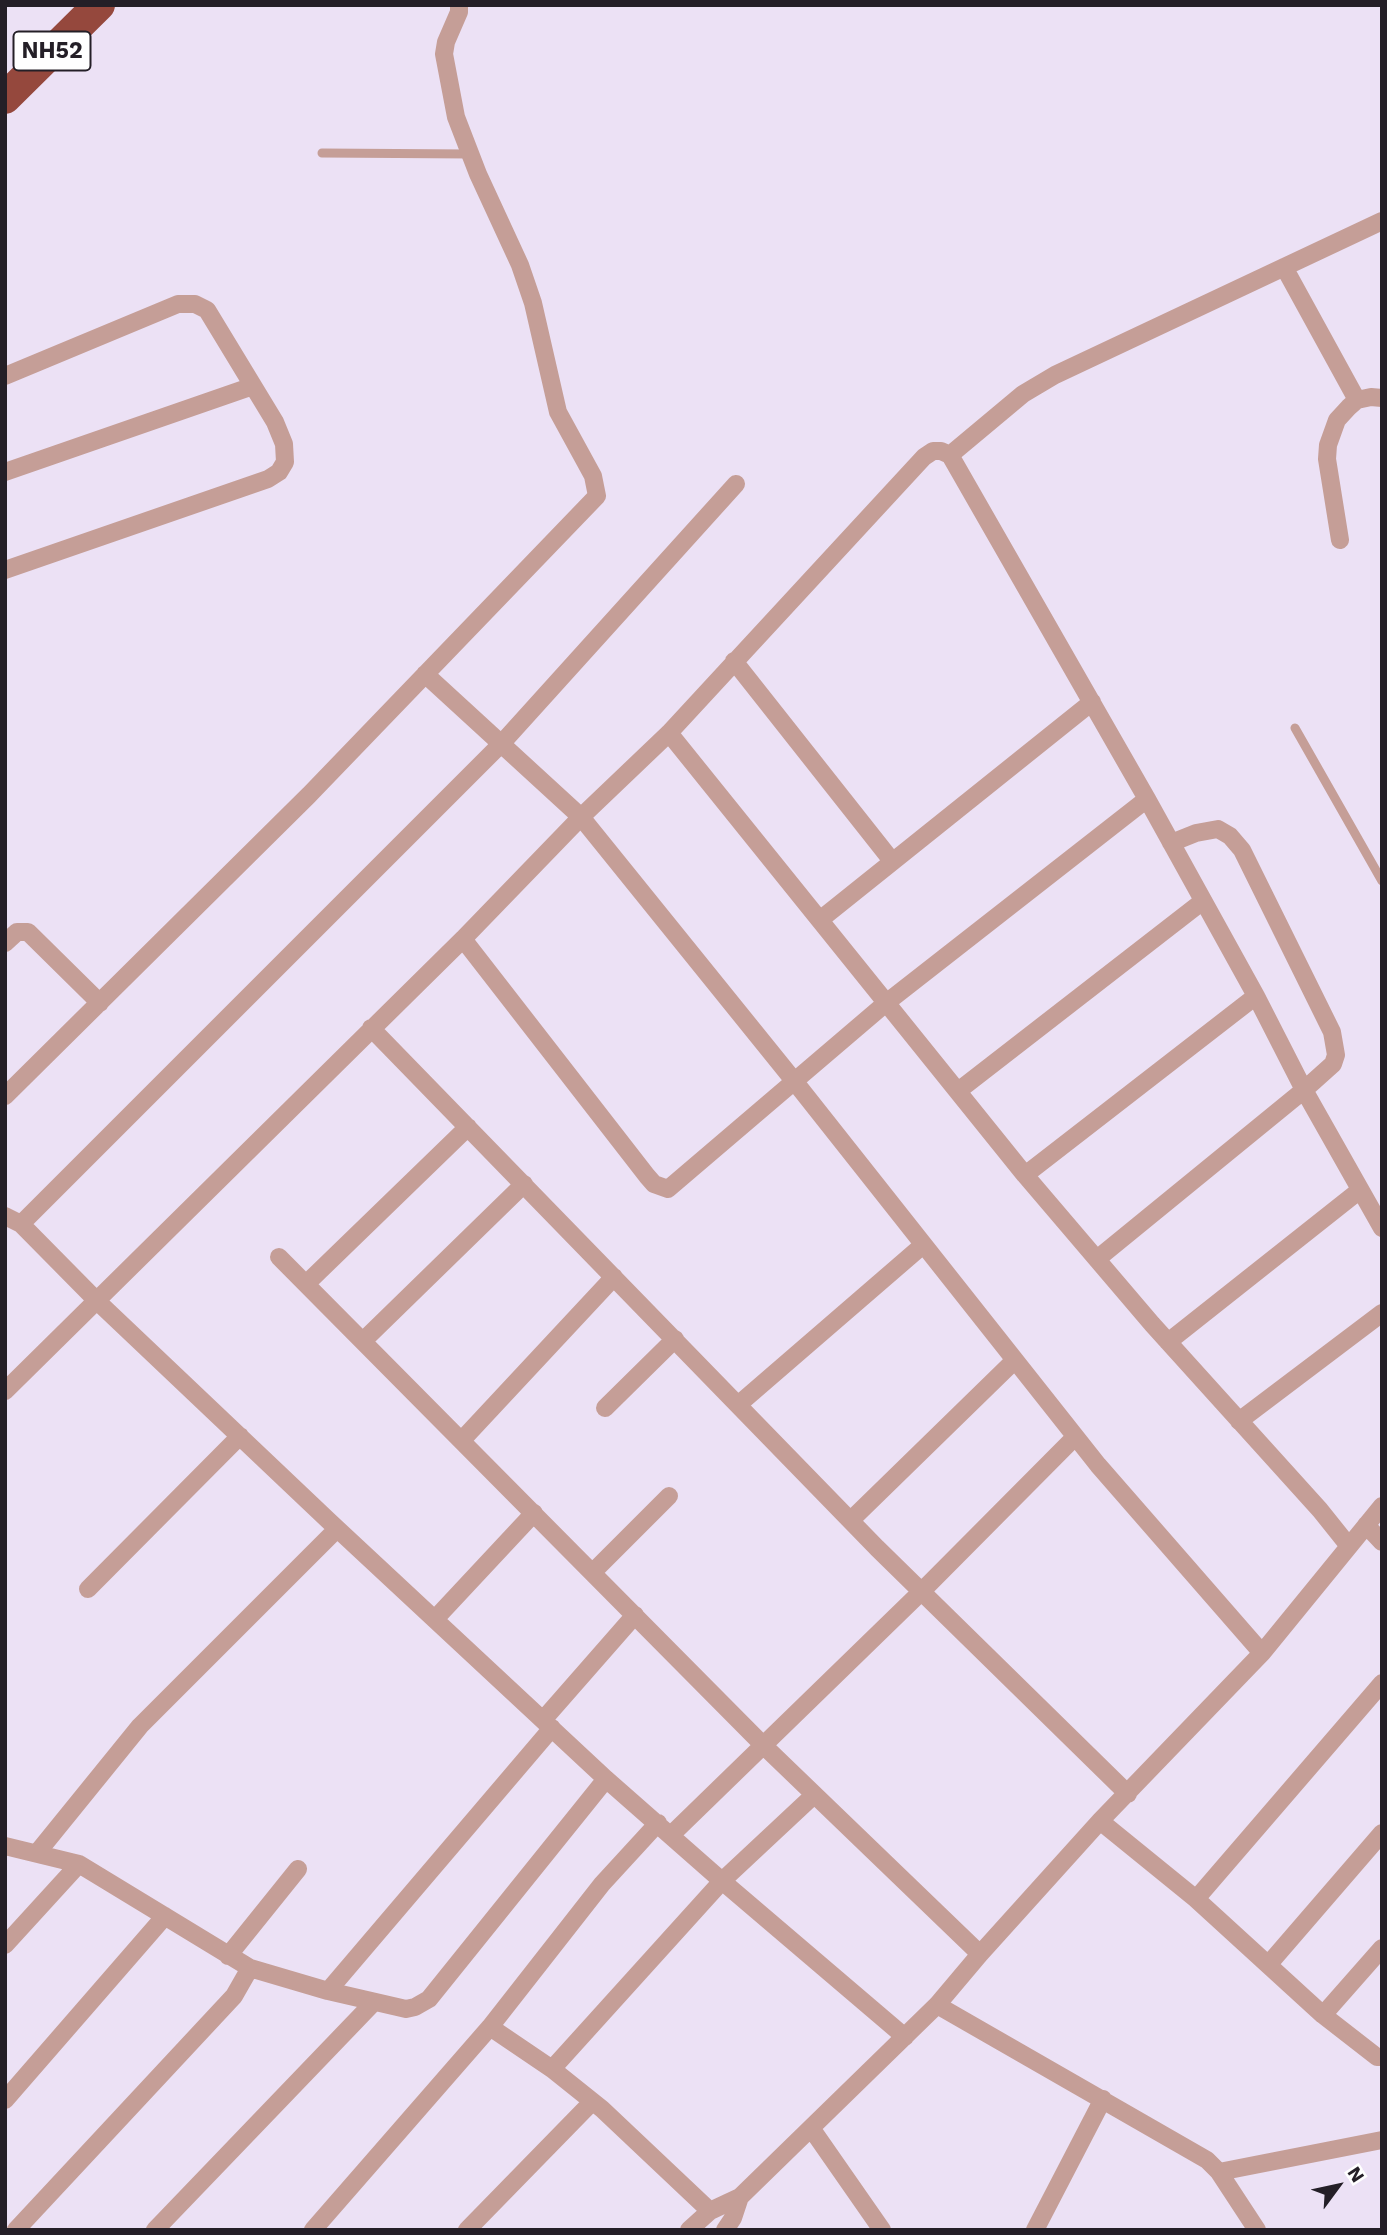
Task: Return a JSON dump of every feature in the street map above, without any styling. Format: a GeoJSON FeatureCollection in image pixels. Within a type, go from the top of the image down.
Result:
{"type":"FeatureCollection","features":[{"type":"Feature","properties":{"kind":"highway","name":"NH52"},"geometry":{"type":"LineString","coordinates":[[5,98],[88,9]]}},
{"type":"Feature","properties":{"kind":"street"},"geometry":{"type":"LineString","coordinates":[[5,1096],[309,795],[597,496],[593,476],[558,412],[533,303],[520,265],[456,117],[443,54],[459,12],[459,5]]}},
{"type":"Feature","properties":{"kind":"street"},"geometry":{"type":"LineString","coordinates":[[950,455],[1023,394],[1042,383],[1382,220]]}},
{"type":"Feature","properties":{"kind":"street"},"geometry":{"type":"LineString","coordinates":[[1284,267],[1357,400]]}},
{"type":"Feature","properties":{"kind":"street"},"geometry":{"type":"LineString","coordinates":[[5,376],[178,304],[195,304],[207,310],[275,422],[284,444],[285,462],[279,472],[255,484],[5,570]]}},
{"type":"Feature","properties":{"kind":"street"},"geometry":{"type":"LineString","coordinates":[[5,472],[253,386]]}},
{"type":"Feature","properties":{"kind":"street"},"geometry":{"type":"LineString","coordinates":[[1340,540],[1327,459],[1328,444],[1337,420],[1357,400],[1382,398]]}},
{"type":"Feature","properties":{"kind":"street"},"geometry":{"type":"LineString","coordinates":[[5,1391],[668,733],[924,457],[933,451],[941,450],[950,455],[1147,799],[1256,996],[1304,1090],[1382,1228]]}},
{"type":"Feature","properties":{"kind":"street"},"geometry":{"type":"LineString","coordinates":[[736,484],[502,743],[13,1220],[337,1529],[607,1779],[722,1881],[905,2036]]}},
{"type":"Feature","properties":{"kind":"street"},"geometry":{"type":"LineString","coordinates":[[734,662],[892,861]]}},
{"type":"Feature","properties":{"kind":"street"},"geometry":{"type":"LineString","coordinates":[[425,674],[581,817],[1076,1437],[1262,1653]]}},
{"type":"Feature","properties":{"kind":"street"},"geometry":{"type":"LineString","coordinates":[[821,919],[1092,702]]}},
{"type":"Feature","properties":{"kind":"street"},"geometry":{"type":"LineString","coordinates":[[668,733],[821,919],[1025,1175],[1348,1545]]}},
{"type":"Feature","properties":{"kind":"street"},"geometry":{"type":"LineString","coordinates":[[463,939],[654,1184],[668,1189],[886,1003],[1147,799]]}},
{"type":"Feature","properties":{"kind":"street"},"geometry":{"type":"LineString","coordinates":[[1097,1259],[1304,1090],[1333,1064],[1336,1055],[1332,1032],[1242,850],[1230,836],[1218,830],[1196,833],[1171,843]]}},
{"type":"Feature","properties":{"kind":"street"},"geometry":{"type":"LineString","coordinates":[[958,1091],[1203,901]]}},
{"type":"Feature","properties":{"kind":"street"},"geometry":{"type":"LineString","coordinates":[[5,943],[17,932],[28,932],[100,1003]]}},
{"type":"Feature","properties":{"kind":"street"},"geometry":{"type":"LineString","coordinates":[[1025,1175],[1256,996]]}},
{"type":"Feature","properties":{"kind":"street"},"geometry":{"type":"LineString","coordinates":[[371,1028],[850,1520],[1128,1794]]}},
{"type":"Feature","properties":{"kind":"street"},"geometry":{"type":"LineString","coordinates":[[306,1283],[468,1127]]}},
{"type":"Feature","properties":{"kind":"street"},"geometry":{"type":"LineString","coordinates":[[363,1341],[524,1184]]}},
{"type":"Feature","properties":{"kind":"street"},"geometry":{"type":"LineString","coordinates":[[1168,1342],[1360,1190]]}},
{"type":"Feature","properties":{"kind":"street"},"geometry":{"type":"LineString","coordinates":[[739,1404],[923,1245]]}},
{"type":"Feature","properties":{"kind":"street"},"geometry":{"type":"LineString","coordinates":[[279,1257],[763,1745],[980,1954]]}},
{"type":"Feature","properties":{"kind":"street"},"geometry":{"type":"LineString","coordinates":[[462,1440],[614,1277]]}},
{"type":"Feature","properties":{"kind":"street"},"geometry":{"type":"LineString","coordinates":[[1239,1422],[1382,1313]]}},
{"type":"Feature","properties":{"kind":"street"},"geometry":{"type":"LineString","coordinates":[[605,1408],[675,1339]]}},
{"type":"Feature","properties":{"kind":"street"},"geometry":{"type":"LineString","coordinates":[[850,1520],[1015,1360]]}},
{"type":"Feature","properties":{"kind":"street"},"geometry":{"type":"LineString","coordinates":[[88,1589],[240,1436]]}},
{"type":"Feature","properties":{"kind":"street"},"geometry":{"type":"LineString","coordinates":[[313,2230],[489,2027],[602,1884],[763,1745],[1076,1437]]}},
{"type":"Feature","properties":{"kind":"street"},"geometry":{"type":"LineString","coordinates":[[593,1572],[669,1496]]}},
{"type":"Feature","properties":{"kind":"street"},"geometry":{"type":"LineString","coordinates":[[689,2230],[710,2211],[740,2197],[937,2005],[1100,1821],[1262,1653],[1382,1506]]}},
{"type":"Feature","properties":{"kind":"street"},"geometry":{"type":"LineString","coordinates":[[435,1619],[534,1513]]}},
{"type":"Feature","properties":{"kind":"street"},"geometry":{"type":"LineString","coordinates":[[1366,1525],[1382,1542]]}},
{"type":"Feature","properties":{"kind":"street"},"geometry":{"type":"LineString","coordinates":[[37,1853],[139,1726],[337,1529]]}},
{"type":"Feature","properties":{"kind":"street"},"geometry":{"type":"LineString","coordinates":[[328,1991],[635,1615]]}},
{"type":"Feature","properties":{"kind":"street"},"geometry":{"type":"LineString","coordinates":[[1196,1899],[1382,1683]]}},
{"type":"Feature","properties":{"kind":"street"},"geometry":{"type":"LineString","coordinates":[[5,1846],[79,1864],[250,1968],[328,1991],[406,2009],[429,1998],[607,1779]]}},
{"type":"Feature","properties":{"kind":"street"},"geometry":{"type":"LineString","coordinates":[[552,2069],[722,1881],[814,1795]]}},
{"type":"Feature","properties":{"kind":"street"},"geometry":{"type":"LineString","coordinates":[[1100,1821],[1196,1899],[1323,2015],[1377,2057],[1382,2057]]}},
{"type":"Feature","properties":{"kind":"street"},"geometry":{"type":"LineString","coordinates":[[1268,1965],[1382,1833]]}},
{"type":"Feature","properties":{"kind":"street"},"geometry":{"type":"LineString","coordinates":[[5,1945],[79,1864]]}},
{"type":"Feature","properties":{"kind":"street"},"geometry":{"type":"LineString","coordinates":[[228,1956],[298,1869]]}},
{"type":"Feature","properties":{"kind":"street"},"geometry":{"type":"LineString","coordinates":[[5,2100],[165,1916]]}},
{"type":"Feature","properties":{"kind":"street"},"geometry":{"type":"LineString","coordinates":[[1323,2015],[1382,1948]]}},
{"type":"Feature","properties":{"kind":"street"},"geometry":{"type":"LineString","coordinates":[[16,2230],[234,1996],[250,1968]]}},
{"type":"Feature","properties":{"kind":"street"},"geometry":{"type":"LineString","coordinates":[[155,2230],[373,2002]]}},
{"type":"Feature","properties":{"kind":"street"},"geometry":{"type":"LineString","coordinates":[[937,2005],[1185,2146],[1219,2172],[1257,2230]]}},
{"type":"Feature","properties":{"kind":"street"},"geometry":{"type":"LineString","coordinates":[[489,2027],[552,2069],[593,2102],[710,2211]]}},
{"type":"Feature","properties":{"kind":"street"},"geometry":{"type":"LineString","coordinates":[[1035,2230],[1103,2099]]}},
{"type":"Feature","properties":{"kind":"street"},"geometry":{"type":"LineString","coordinates":[[467,2230],[593,2102]]}},
{"type":"Feature","properties":{"kind":"street"},"geometry":{"type":"LineString","coordinates":[[811,2128],[882,2230]]}},
{"type":"Feature","properties":{"kind":"street"},"geometry":{"type":"LineString","coordinates":[[1219,2172],[1382,2140]]}},
{"type":"Feature","properties":{"kind":"street"},"geometry":{"type":"LineString","coordinates":[[725,2230],[733,2218],[740,2197]]}},
{"type":"Feature","properties":{"kind":"lane"},"geometry":{"type":"LineString","coordinates":[[322,153],[470,154]]}},
{"type":"Feature","properties":{"kind":"lane"},"geometry":{"type":"LineString","coordinates":[[1295,728],[1382,881]]}}]}
